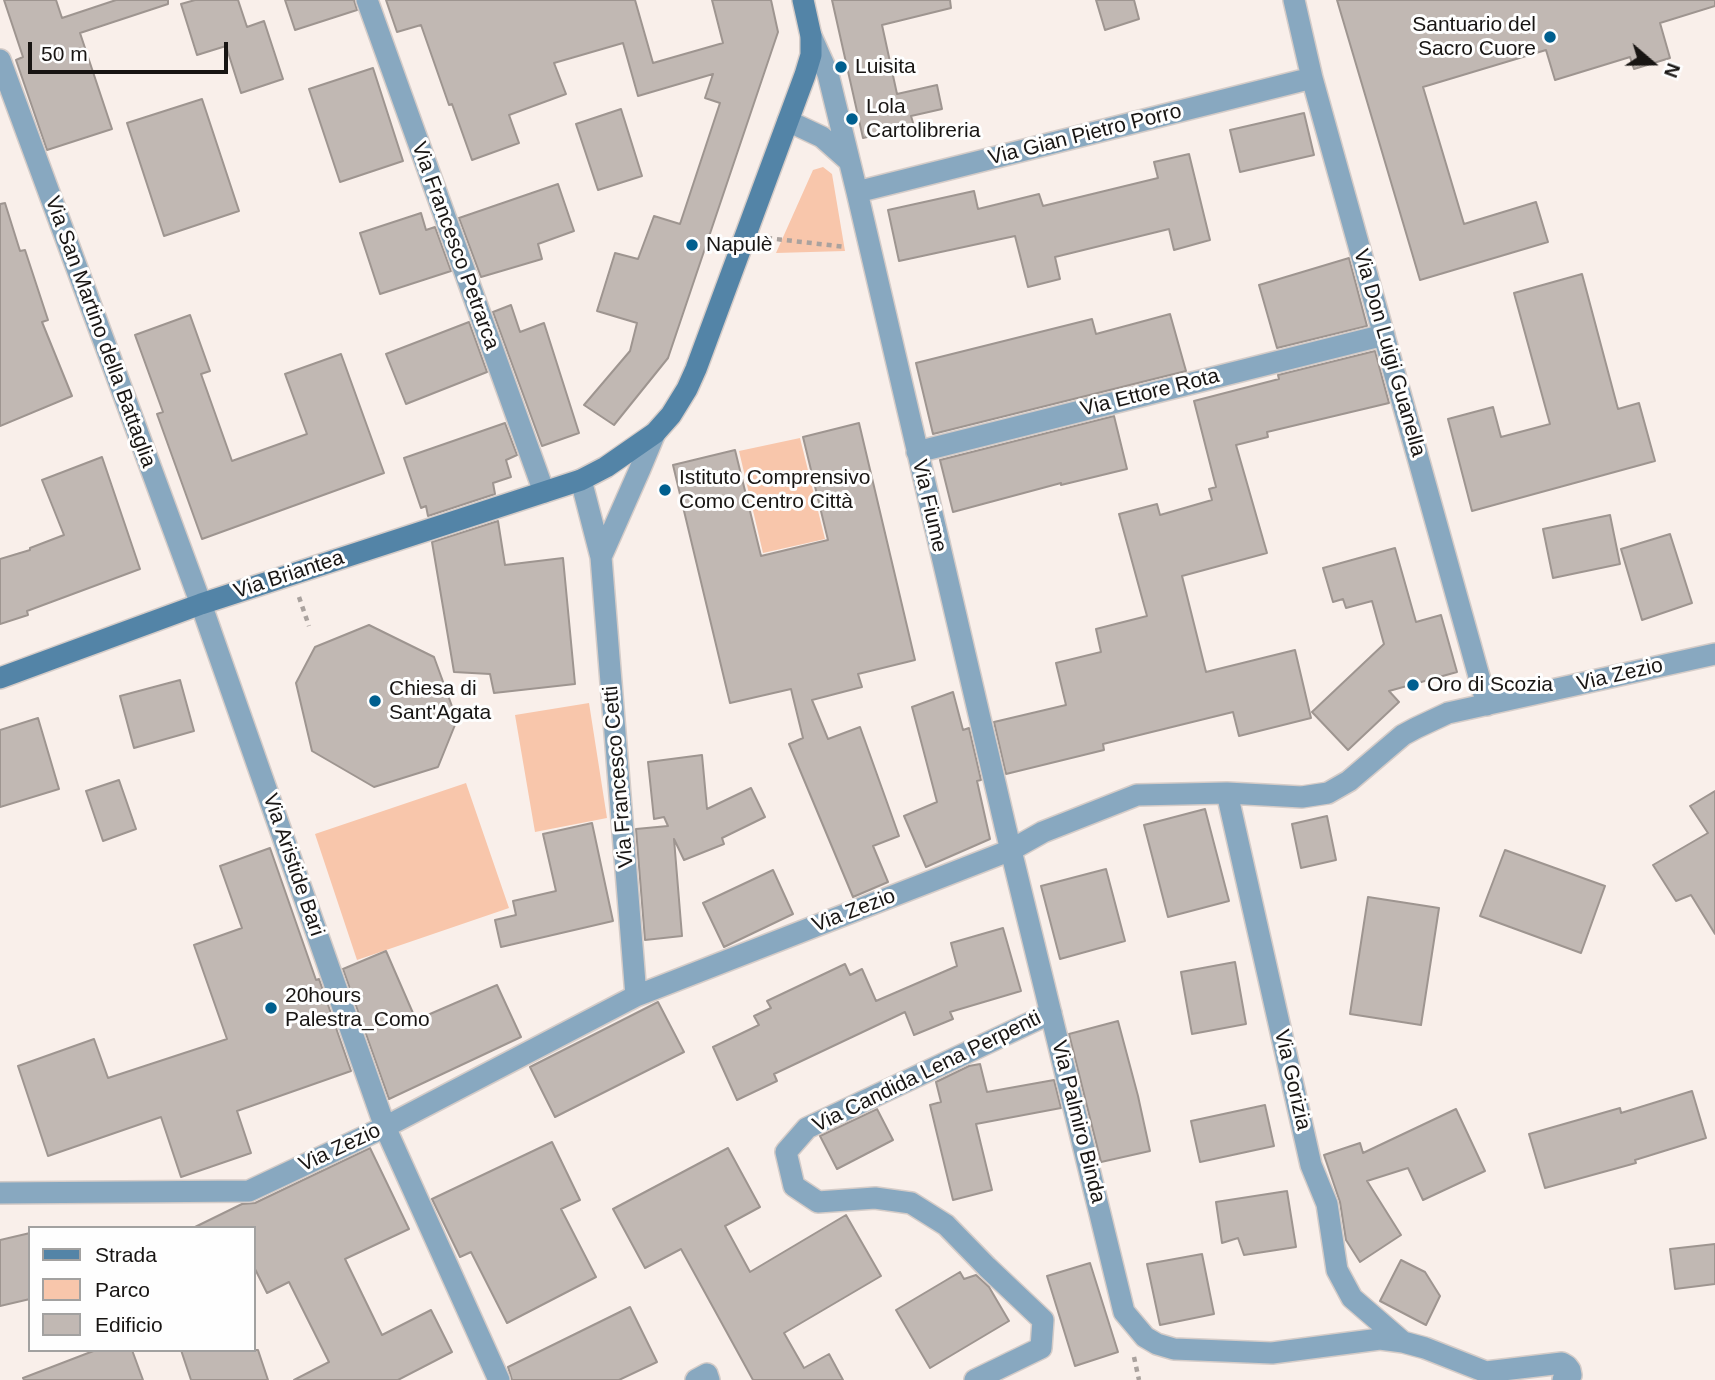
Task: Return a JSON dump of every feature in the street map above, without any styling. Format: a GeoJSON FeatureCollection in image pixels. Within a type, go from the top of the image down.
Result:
{"type":"FeatureCollection","features":[{"type":"Feature","properties":{"kind":"main road"},"geometry":{"type":"LineString","coordinates":[[803,0],[811,36]]}},
{"type":"Feature","properties":{"kind":"main road","name":"Via Briantea"},"geometry":{"type":"LineString","coordinates":[[0,678],[201,604],[581,480],[606,467],[655,433],[671,415],[687,389],[788,121],[811,55],[811,36]]}},
{"type":"Feature","properties":{"kind":"street","name":"Via Francesco Petrarca"},"geometry":{"type":"LineString","coordinates":[[367,0],[544,492]]}},
{"type":"Feature","properties":{"kind":"street","name":"Via Don Luigi Guanella"},"geometry":{"type":"LineString","coordinates":[[1294,0],[1312,78],[1487,705]]}},
{"type":"Feature","properties":{"kind":"street","name":"Via Fiume"},"geometry":{"type":"LineString","coordinates":[[811,36],[828,74],[857,192],[1011,850]]}},
{"type":"Feature","properties":{"kind":"street","name":"Via San Martino della Battaglia"},"geometry":{"type":"LineString","coordinates":[[0,60],[201,604]]}},
{"type":"Feature","properties":{"kind":"street","name":"Via Gian Pietro Porro"},"geometry":{"type":"LineString","coordinates":[[857,192],[1312,78]]}},
{"type":"Feature","properties":{"kind":"street"},"geometry":{"type":"LineString","coordinates":[[788,121],[822,137],[849,161]]}},
{"type":"Feature","properties":{"kind":"street","name":"Via Ettore Rota"},"geometry":{"type":"LineString","coordinates":[[917,452],[1384,335]]}},
{"type":"Feature","properties":{"kind":"street","name":"Via Francesco Cetti"},"geometry":{"type":"LineString","coordinates":[[601,557],[655,433]]}},
{"type":"Feature","properties":{"kind":"street","name":"Via Francesco Cetti"},"geometry":{"type":"LineString","coordinates":[[581,480],[601,557],[636,996]]}},
{"type":"Feature","properties":{"kind":"street","name":"Via Aristide Bari"},"geometry":{"type":"LineString","coordinates":[[201,604],[385,1127],[499,1380]]}},
{"type":"Feature","properties":{"kind":"street","name":"Via Zezio"},"geometry":{"type":"LineString","coordinates":[[0,1193],[249,1191],[385,1127],[636,996],[1011,850],[1043,832],[1137,795],[1227,793],[1302,797],[1328,793],[1349,781],[1392,743],[1448,713],[1715,653]]}},
{"type":"Feature","properties":{"kind":"street","name":"Via Gorizia"},"geometry":{"type":"LineString","coordinates":[[1227,793],[1311,1166],[1327,1204],[1337,1269],[1352,1298],[1403,1342]]}},
{"type":"Feature","properties":{"kind":"street","name":"Via Palmiro Binda"},"geometry":{"type":"LineString","coordinates":[[1011,850],[1125,1312]]}},
{"type":"Feature","properties":{"kind":"street","name":"Via Candida Lena Perpenti"},"geometry":{"type":"LineString","coordinates":[[975,1380],[1041,1348],[1042,1320],[946,1224],[911,1203],[875,1198],[818,1202],[794,1186],[786,1152],[807,1128],[1051,1013]]}},
{"type":"Feature","properties":{"kind":"street","name":"Via Gorizia"},"geometry":{"type":"LineString","coordinates":[[1125,1312],[1145,1337],[1174,1349],[1272,1353],[1380,1339],[1425,1348],[1486,1372],[1562,1363],[1567,1366],[1571,1375],[1563,1380]]}},
{"type":"Feature","properties":{"kind":"street"},"geometry":{"type":"LineString","coordinates":[[696,1380],[707,1374],[709,1380]]}},
{"type":"Feature","properties":{"kind":"path"},"geometry":{"type":"LineString","coordinates":[[746,234],[850,248],[868,241]]}},
{"type":"Feature","properties":{"kind":"path"},"geometry":{"type":"LineString","coordinates":[[301,602],[309,626]]}},
{"type":"Feature","properties":{"kind":"green space"},"geometry":{"type":"Polygon","coordinates":[[[823,167],[832,174],[845,251],[776,253],[813,170],[823,167]]]}},
{"type":"Feature","properties":{"kind":"green space"},"geometry":{"type":"Polygon","coordinates":[[[800,438],[825,539],[763,553],[739,451],[800,438]]]}},
{"type":"Feature","properties":{"kind":"green space"},"geometry":{"type":"Polygon","coordinates":[[[589,703],[607,818],[535,832],[515,715],[589,703]]]}},
{"type":"Feature","properties":{"kind":"green space"},"geometry":{"type":"Polygon","coordinates":[[[466,783],[509,908],[357,960],[315,834],[466,783]]]}},
{"type":"Feature","properties":{"kind":"building"},"geometry":{"type":"Polygon","coordinates":[[[4,0],[56,0],[62,18],[116,0],[168,0],[168,4],[80,33],[112,129],[47,150],[16,60],[23,57],[4,0]]]}},
{"type":"Feature","properties":{"kind":"building"},"geometry":{"type":"Polygon","coordinates":[[[195,0],[238,0],[247,27],[264,21],[283,79],[241,93],[226,46],[197,55],[181,4],[195,0]]]}},
{"type":"Feature","properties":{"kind":"building"},"geometry":{"type":"Polygon","coordinates":[[[285,0],[354,0],[357,10],[295,30],[285,0]]]}},
{"type":"Feature","properties":{"kind":"building"},"geometry":{"type":"Polygon","coordinates":[[[386,0],[635,0],[653,63],[723,43],[712,0],[771,0],[778,32],[668,358],[614,425],[584,405],[630,351],[637,323],[597,311],[615,253],[638,259],[654,216],[680,224],[720,103],[705,98],[713,74],[638,96],[623,43],[554,63],[566,94],[509,115],[519,143],[472,160],[421,25],[397,32],[386,0]]]}},
{"type":"Feature","properties":{"kind":"building"},"geometry":{"type":"Polygon","coordinates":[[[832,0],[950,0],[951,8],[882,25],[897,94],[937,85],[942,109],[911,116],[914,126],[863,138],[832,0]]]}},
{"type":"Feature","properties":{"kind":"building"},"geometry":{"type":"Polygon","coordinates":[[[1096,0],[1134,0],[1139,19],[1105,30],[1096,0]]]}},
{"type":"Feature","properties":{"kind":"building"},"geometry":{"type":"Polygon","coordinates":[[[1337,0],[1715,0],[1715,6],[1660,23],[1670,58],[1634,69],[1630,57],[1555,80],[1546,50],[1423,87],[1464,224],[1536,202],[1548,242],[1420,280],[1337,0]]]}},
{"type":"Feature","properties":{"kind":"building"},"geometry":{"type":"Polygon","coordinates":[[[373,68],[403,161],[340,182],[309,89],[373,68]]]}},
{"type":"Feature","properties":{"kind":"building"},"geometry":{"type":"Polygon","coordinates":[[[202,99],[239,211],[164,236],[127,123],[202,99]]]}},
{"type":"Feature","properties":{"kind":"building"},"geometry":{"type":"Polygon","coordinates":[[[621,109],[642,176],[598,190],[576,124],[621,109]]]}},
{"type":"Feature","properties":{"kind":"building"},"geometry":{"type":"Polygon","coordinates":[[[1304,113],[1314,155],[1240,172],[1230,130],[1304,113]]]}},
{"type":"Feature","properties":{"kind":"building"},"geometry":{"type":"Polygon","coordinates":[[[1189,154],[1210,240],[1174,250],[1169,229],[1055,257],[1060,279],[1028,287],[1015,236],[899,261],[888,210],[974,191],[978,209],[1039,194],[1043,206],[1158,178],[1154,162],[1189,154]]]}},
{"type":"Feature","properties":{"kind":"building"},"geometry":{"type":"Polygon","coordinates":[[[558,184],[574,231],[538,244],[542,259],[481,277],[459,218],[558,184]]]}},
{"type":"Feature","properties":{"kind":"building"},"geometry":{"type":"Polygon","coordinates":[[[5,203],[20,251],[25,250],[48,320],[42,322],[72,396],[0,426],[0,204],[5,203]]]}},
{"type":"Feature","properties":{"kind":"building"},"geometry":{"type":"Polygon","coordinates":[[[421,213],[426,230],[435,227],[451,271],[380,294],[360,233],[421,213]]]}},
{"type":"Feature","properties":{"kind":"building"},"geometry":{"type":"Polygon","coordinates":[[[1349,258],[1367,326],[1277,348],[1259,285],[1349,258]]]}},
{"type":"Feature","properties":{"kind":"building"},"geometry":{"type":"Polygon","coordinates":[[[1582,274],[1618,409],[1639,403],[1655,461],[1472,511],[1448,419],[1493,407],[1501,437],[1550,424],[1514,293],[1582,274]]]}},
{"type":"Feature","properties":{"kind":"building"},"geometry":{"type":"Polygon","coordinates":[[[511,305],[520,332],[544,323],[579,433],[542,446],[493,312],[511,305]]]}},
{"type":"Feature","properties":{"kind":"building"},"geometry":{"type":"Polygon","coordinates":[[[1170,314],[1186,371],[933,434],[916,363],[1092,319],[1096,334],[1170,314]]]}},
{"type":"Feature","properties":{"kind":"building"},"geometry":{"type":"Polygon","coordinates":[[[190,315],[210,371],[201,374],[232,461],[307,434],[285,374],[341,354],[384,473],[202,539],[157,414],[163,412],[135,335],[190,315]]]}},
{"type":"Feature","properties":{"kind":"building"},"geometry":{"type":"Polygon","coordinates":[[[469,322],[487,372],[406,404],[386,354],[469,322]]]}},
{"type":"Feature","properties":{"kind":"building"},"geometry":{"type":"Polygon","coordinates":[[[1375,351],[1389,403],[1267,432],[1268,437],[1236,445],[1267,553],[1182,576],[1206,672],[1295,650],[1311,718],[1239,736],[1233,712],[1103,744],[1104,750],[1006,774],[994,722],[1066,705],[1056,663],[1101,652],[1096,629],[1147,616],[1119,514],[1157,504],[1160,515],[1212,500],[1209,489],[1216,487],[1194,401],[1279,379],[1278,375],[1375,351]]]}},
{"type":"Feature","properties":{"kind":"building"},"geometry":{"type":"Polygon","coordinates":[[[1114,416],[1127,469],[1061,483],[953,512],[940,460],[1114,416]]]}},
{"type":"Feature","properties":{"kind":"building"},"geometry":{"type":"Polygon","coordinates":[[[505,423],[517,455],[506,460],[511,477],[493,483],[495,494],[428,516],[426,506],[421,508],[404,458],[505,423]]]}},
{"type":"Feature","properties":{"kind":"building"},"geometry":{"type":"Polygon","coordinates":[[[859,423],[915,660],[858,674],[862,687],[812,700],[828,739],[860,727],[899,836],[873,846],[888,882],[853,897],[789,744],[803,738],[791,689],[730,703],[673,465],[735,450],[761,556],[828,540],[803,437],[859,423]]]}},
{"type":"Feature","properties":{"kind":"building"},"geometry":{"type":"Polygon","coordinates":[[[102,457],[140,569],[27,611],[28,615],[0,624],[0,559],[30,550],[64,535],[42,480],[102,457]]]}},
{"type":"Feature","properties":{"kind":"building"},"geometry":{"type":"Polygon","coordinates":[[[1610,515],[1620,564],[1553,578],[1543,529],[1610,515]]]}},
{"type":"Feature","properties":{"kind":"building"},"geometry":{"type":"Polygon","coordinates":[[[498,521],[505,565],[563,558],[575,684],[494,693],[490,674],[454,672],[432,542],[498,521]]]}},
{"type":"Feature","properties":{"kind":"building"},"geometry":{"type":"Polygon","coordinates":[[[1670,534],[1692,603],[1642,620],[1621,549],[1670,534]]]}},
{"type":"Feature","properties":{"kind":"building"},"geometry":{"type":"Polygon","coordinates":[[[1395,548],[1416,622],[1441,615],[1457,672],[1389,691],[1399,702],[1348,750],[1312,712],[1384,644],[1372,601],[1346,608],[1343,599],[1333,602],[1323,568],[1395,548]]]}},
{"type":"Feature","properties":{"kind":"building","name":"Chiesa di Sant'Agata"},"geometry":{"type":"Polygon","coordinates":[[[369,625],[434,657],[457,720],[438,767],[374,787],[312,751],[296,683],[315,647],[369,625]]]}},
{"type":"Feature","properties":{"kind":"building"},"geometry":{"type":"Polygon","coordinates":[[[180,680],[194,731],[134,748],[120,696],[180,680]]]}},
{"type":"Feature","properties":{"kind":"building"},"geometry":{"type":"Polygon","coordinates":[[[953,692],[963,730],[969,728],[981,780],[977,781],[990,839],[926,867],[904,816],[937,802],[912,707],[953,692]]]}},
{"type":"Feature","properties":{"kind":"building"},"geometry":{"type":"Polygon","coordinates":[[[38,718],[59,789],[0,807],[0,730],[38,718]]]}},
{"type":"Feature","properties":{"kind":"building"},"geometry":{"type":"Polygon","coordinates":[[[702,755],[707,809],[751,788],[765,817],[722,838],[724,844],[684,860],[674,839],[682,936],[645,940],[636,829],[668,826],[664,817],[654,819],[648,762],[702,755]]]}},
{"type":"Feature","properties":{"kind":"building"},"geometry":{"type":"Polygon","coordinates":[[[119,780],[136,829],[103,841],[86,791],[119,780]]]}},
{"type":"Feature","properties":{"kind":"building"},"geometry":{"type":"Polygon","coordinates":[[[1715,791],[1715,934],[1691,895],[1676,901],[1653,865],[1708,833],[1690,806],[1715,791]]]}},
{"type":"Feature","properties":{"kind":"building"},"geometry":{"type":"Polygon","coordinates":[[[1205,809],[1229,901],[1168,917],[1144,825],[1205,809]]]}},
{"type":"Feature","properties":{"kind":"building"},"geometry":{"type":"Polygon","coordinates":[[[1327,816],[1336,860],[1301,868],[1292,824],[1327,816]]]}},
{"type":"Feature","properties":{"kind":"building"},"geometry":{"type":"Polygon","coordinates":[[[592,823],[613,921],[501,947],[495,920],[516,915],[513,901],[556,891],[543,834],[592,823]]]}},
{"type":"Feature","properties":{"kind":"building"},"geometry":{"type":"Polygon","coordinates":[[[270,848],[351,1071],[237,1111],[251,1153],[181,1177],[161,1117],[48,1156],[18,1066],[94,1039],[108,1078],[227,1039],[194,945],[242,928],[220,866],[270,848]]]}},
{"type":"Feature","properties":{"kind":"building"},"geometry":{"type":"Polygon","coordinates":[[[1505,850],[1605,886],[1581,953],[1480,916],[1505,850]]]}},
{"type":"Feature","properties":{"kind":"building"},"geometry":{"type":"Polygon","coordinates":[[[1106,869],[1125,941],[1060,959],[1041,886],[1106,869]]]}},
{"type":"Feature","properties":{"kind":"building"},"geometry":{"type":"Polygon","coordinates":[[[773,870],[793,914],[724,947],[703,903],[773,870]]]}},
{"type":"Feature","properties":{"kind":"building"},"geometry":{"type":"Polygon","coordinates":[[[1368,897],[1439,908],[1421,1025],[1350,1014],[1368,897]]]}},
{"type":"Feature","properties":{"kind":"building"},"geometry":{"type":"Polygon","coordinates":[[[1003,928],[1021,991],[950,1012],[953,1019],[914,1035],[905,1012],[774,1074],[777,1081],[737,1100],[713,1047],[759,1025],[754,1016],[771,1008],[767,1001],[845,964],[850,975],[862,969],[876,1001],[957,966],[951,943],[1003,928]]]}},
{"type":"Feature","properties":{"kind":"building"},"geometry":{"type":"Polygon","coordinates":[[[386,951],[416,1020],[497,985],[521,1037],[389,1099],[343,969],[386,951]]]}},
{"type":"Feature","properties":{"kind":"building"},"geometry":{"type":"Polygon","coordinates":[[[1235,962],[1246,1024],[1192,1034],[1181,972],[1235,962]]]}},
{"type":"Feature","properties":{"kind":"building"},"geometry":{"type":"Polygon","coordinates":[[[658,1002],[684,1052],[555,1117],[530,1067],[658,1002]]]}},
{"type":"Feature","properties":{"kind":"building"},"geometry":{"type":"Polygon","coordinates":[[[1118,1021],[1150,1151],[1101,1162],[1069,1034],[1118,1021]]]}},
{"type":"Feature","properties":{"kind":"building"},"geometry":{"type":"Polygon","coordinates":[[[980,1064],[987,1092],[1054,1080],[1061,1108],[976,1124],[992,1190],[953,1200],[930,1105],[941,1102],[936,1082],[969,1066],[980,1064]]]}},
{"type":"Feature","properties":{"kind":"building"},"geometry":{"type":"Polygon","coordinates":[[[1692,1091],[1706,1138],[1635,1160],[1636,1163],[1545,1188],[1529,1134],[1620,1108],[1621,1113],[1692,1091]]]}},
{"type":"Feature","properties":{"kind":"building"},"geometry":{"type":"Polygon","coordinates":[[[1265,1105],[1274,1146],[1200,1162],[1191,1121],[1265,1105]]]}},
{"type":"Feature","properties":{"kind":"building"},"geometry":{"type":"Polygon","coordinates":[[[877,1109],[893,1140],[837,1169],[820,1136],[877,1109]]]}},
{"type":"Feature","properties":{"kind":"building"},"geometry":{"type":"Polygon","coordinates":[[[1456,1109],[1485,1171],[1423,1200],[1408,1168],[1367,1181],[1401,1235],[1360,1262],[1346,1240],[1340,1202],[1324,1155],[1360,1143],[1363,1153],[1456,1109]]]}},
{"type":"Feature","properties":{"kind":"building"},"geometry":{"type":"Polygon","coordinates":[[[552,1142],[580,1200],[561,1209],[596,1277],[507,1323],[471,1252],[460,1257],[432,1199],[552,1142]]]}},
{"type":"Feature","properties":{"kind":"building"},"geometry":{"type":"Polygon","coordinates":[[[370,1148],[409,1229],[345,1259],[382,1335],[431,1310],[452,1352],[398,1380],[294,1380],[329,1362],[289,1282],[267,1293],[256,1271],[256,1226],[197,1226],[242,1204],[255,1203],[370,1148]]]}},
{"type":"Feature","properties":{"kind":"building"},"geometry":{"type":"Polygon","coordinates":[[[728,1148],[760,1207],[725,1226],[750,1272],[846,1215],[881,1276],[784,1333],[804,1368],[829,1354],[843,1380],[753,1380],[681,1249],[645,1268],[613,1209],[728,1148]]]}},
{"type":"Feature","properties":{"kind":"building"},"geometry":{"type":"Polygon","coordinates":[[[1287,1191],[1296,1247],[1244,1255],[1238,1238],[1222,1243],[1216,1202],[1287,1191]]]}},
{"type":"Feature","properties":{"kind":"building"},"geometry":{"type":"Polygon","coordinates":[[[28,1233],[28,1299],[0,1306],[0,1240],[28,1233]]]}},
{"type":"Feature","properties":{"kind":"building"},"geometry":{"type":"Polygon","coordinates":[[[1715,1244],[1715,1284],[1675,1289],[1670,1249],[1715,1244]]]}},
{"type":"Feature","properties":{"kind":"building"},"geometry":{"type":"Polygon","coordinates":[[[1202,1254],[1214,1314],[1160,1325],[1147,1264],[1202,1254]]]}},
{"type":"Feature","properties":{"kind":"building"},"geometry":{"type":"Polygon","coordinates":[[[1401,1260],[1425,1272],[1440,1296],[1426,1325],[1380,1301],[1401,1260]]]}},
{"type":"Feature","properties":{"kind":"building"},"geometry":{"type":"Polygon","coordinates":[[[1090,1263],[1118,1352],[1075,1366],[1047,1276],[1090,1263]]]}},
{"type":"Feature","properties":{"kind":"building"},"geometry":{"type":"Polygon","coordinates":[[[960,1272],[964,1279],[976,1275],[989,1287],[1009,1321],[930,1368],[896,1310],[960,1272]]]}},
{"type":"Feature","properties":{"kind":"building"},"geometry":{"type":"Polygon","coordinates":[[[630,1307],[657,1362],[619,1380],[512,1380],[508,1367],[630,1307]]]}},
{"type":"Feature","properties":{"kind":"building"},"geometry":{"type":"Polygon","coordinates":[[[258,1350],[268,1380],[191,1380],[182,1352],[258,1350]]]}},
{"type":"Feature","properties":{"kind":"building"},"geometry":{"type":"Polygon","coordinates":[[[91,1352],[133,1352],[143,1380],[24,1380],[23,1378],[91,1352]]]}},
{"type":"Feature","properties":{"kind":"place","name":"Santuario del Sacro Cuore"},"geometry":{"type":"Point","coordinates":[1550,37]}},
{"type":"Feature","properties":{"kind":"place","name":"Luisita"},"geometry":{"type":"Point","coordinates":[841,67]}},
{"type":"Feature","properties":{"kind":"place","name":"Lola Cartolibreria"},"geometry":{"type":"Point","coordinates":[852,119]}},
{"type":"Feature","properties":{"kind":"place","name":"Napulè"},"geometry":{"type":"Point","coordinates":[692,245]}},
{"type":"Feature","properties":{"kind":"place","name":"Istituto Comprensivo Como Centro Città"},"geometry":{"type":"Point","coordinates":[665,490]}},
{"type":"Feature","properties":{"kind":"place","name":"Oro di Scozia"},"geometry":{"type":"Point","coordinates":[1413,685]}},
{"type":"Feature","properties":{"kind":"place","name":"Chiesa di Sant'Agata"},"geometry":{"type":"Point","coordinates":[375,701]}},
{"type":"Feature","properties":{"kind":"place","name":"20hours Palestra_Como"},"geometry":{"type":"Point","coordinates":[271,1008]}}]}
